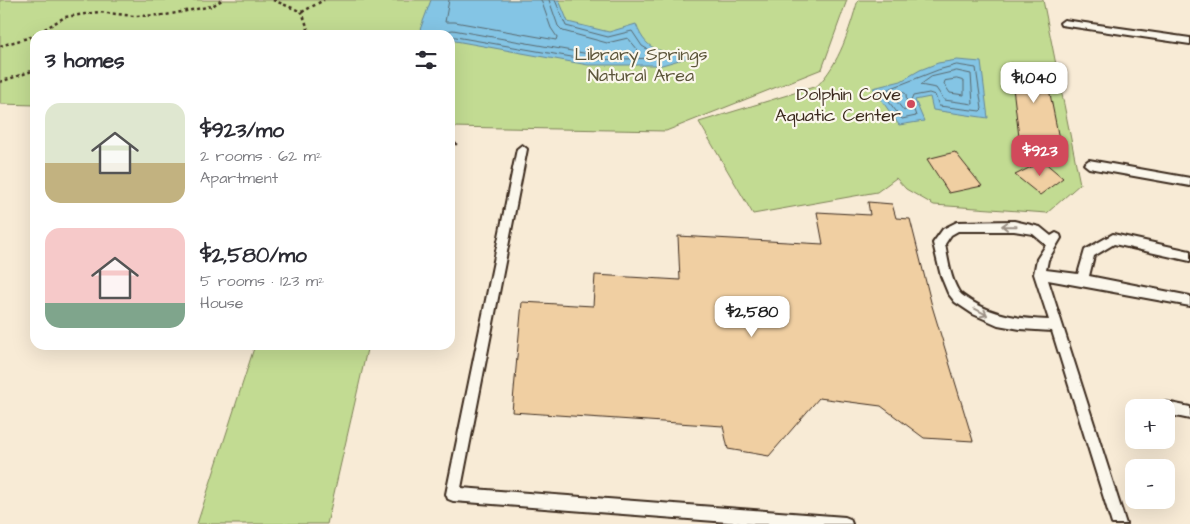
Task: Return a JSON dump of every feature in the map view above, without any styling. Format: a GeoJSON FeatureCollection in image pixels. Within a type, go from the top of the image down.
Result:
{"type":"FeatureCollection","features":[{"type":"Feature","properties":{"kind":"lane"},"geometry":{"type":"LineString","coordinates":[[1064,22],[1190,42]]}},
{"type":"Feature","properties":{"kind":"lane"},"geometry":{"type":"LineString","coordinates":[[522,149],[453,494],[845,524]]}},
{"type":"Feature","properties":{"kind":"lane"},"geometry":{"type":"LineString","coordinates":[[1089,164],[1190,182]]}},
{"type":"Feature","properties":{"kind":"lane"},"geometry":{"type":"LineString","coordinates":[[1055,326],[994,320],[956,296],[942,259],[939,243],[947,232],[958,227],[1014,226],[1036,230],[1054,241],[1042,259],[1040,274],[1119,524]]}},
{"type":"Feature","properties":{"kind":"lane"},"geometry":{"type":"LineString","coordinates":[[1082,280],[1089,253],[1114,239],[1190,256]]}},
{"type":"Feature","properties":{"kind":"lane"},"geometry":{"type":"LineString","coordinates":[[1040,274],[1082,280],[1190,301]]}},
{"type":"Feature","properties":{"kind":"lane"},"geometry":{"type":"LineString","coordinates":[[1175,410],[1190,413]]}},
{"type":"Feature","properties":{"kind":"path"},"geometry":{"type":"LineString","coordinates":[[43,30],[65,17],[99,12],[134,16],[166,15],[212,6],[222,0]]}},
{"type":"Feature","properties":{"kind":"path"},"geometry":{"type":"LineString","coordinates":[[273,0],[302,12],[308,30]]}},
{"type":"Feature","properties":{"kind":"path"},"geometry":{"type":"LineString","coordinates":[[302,12],[324,0]]}},
{"type":"Feature","properties":{"kind":"path"},"geometry":{"type":"LineString","coordinates":[[0,46],[30,37]]}},
{"type":"Feature","properties":{"kind":"path"},"geometry":{"type":"LineString","coordinates":[[0,82],[30,72]]}},
{"type":"Feature","properties":{"kind":"green space","name":"Library Springs Natural Area"},"geometry":{"type":"Polygon","coordinates":[[[0,0],[847,0],[822,69],[666,131],[455,127],[455,30],[30,30],[30,105],[0,104],[0,0]]]}},
{"type":"Feature","properties":{"kind":"green space","name":"Dolphin Cove Aquatic Center"},"geometry":{"type":"Polygon","coordinates":[[[858,0],[1043,0],[1080,184],[1047,213],[934,205],[906,189],[896,178],[877,192],[753,214],[699,122],[817,86],[838,57],[858,0]]]}},
{"type":"Feature","properties":{"kind":"green space"},"geometry":{"type":"Polygon","coordinates":[[[253,350],[367,350],[327,524],[197,524],[253,350]]]}},
{"type":"Feature","properties":{"kind":"water"},"geometry":{"type":"Polygon","coordinates":[[[431,0],[559,0],[568,22],[609,32],[636,24],[645,41],[658,50],[693,56],[662,65],[588,65],[455,41],[455,30],[420,30],[431,0]]]}},
{"type":"Feature","properties":{"kind":"water"},"geometry":{"type":"Polygon","coordinates":[[[957,60],[981,62],[988,118],[933,110],[930,97],[915,100],[924,121],[899,125],[873,88],[901,81],[920,70],[938,63],[957,60]]]}},
{"type":"Feature","properties":{"kind":"building"},"geometry":{"type":"Polygon","coordinates":[[[1010,63],[1045,69],[1060,144],[1019,137],[1010,63]]]}},
{"type":"Feature","properties":{"kind":"building"},"geometry":{"type":"Polygon","coordinates":[[[955,152],[982,186],[949,193],[927,159],[955,152]]]}},
{"type":"Feature","properties":{"kind":"building"},"geometry":{"type":"Polygon","coordinates":[[[1043,161],[1063,178],[1040,195],[1015,175],[1043,161]]]}},
{"type":"Feature","properties":{"kind":"building"},"geometry":{"type":"Polygon","coordinates":[[[868,202],[892,204],[896,218],[910,219],[932,306],[973,441],[924,438],[881,406],[819,398],[769,456],[728,449],[723,426],[512,412],[522,302],[593,306],[595,275],[680,280],[678,236],[823,244],[817,212],[870,215],[868,202]]]}},
{"type":"Feature","properties":{"kind":"place","name":"Dolphin Cove Aquatic Center"},"geometry":{"type":"Point","coordinates":[911,104]}}]}
